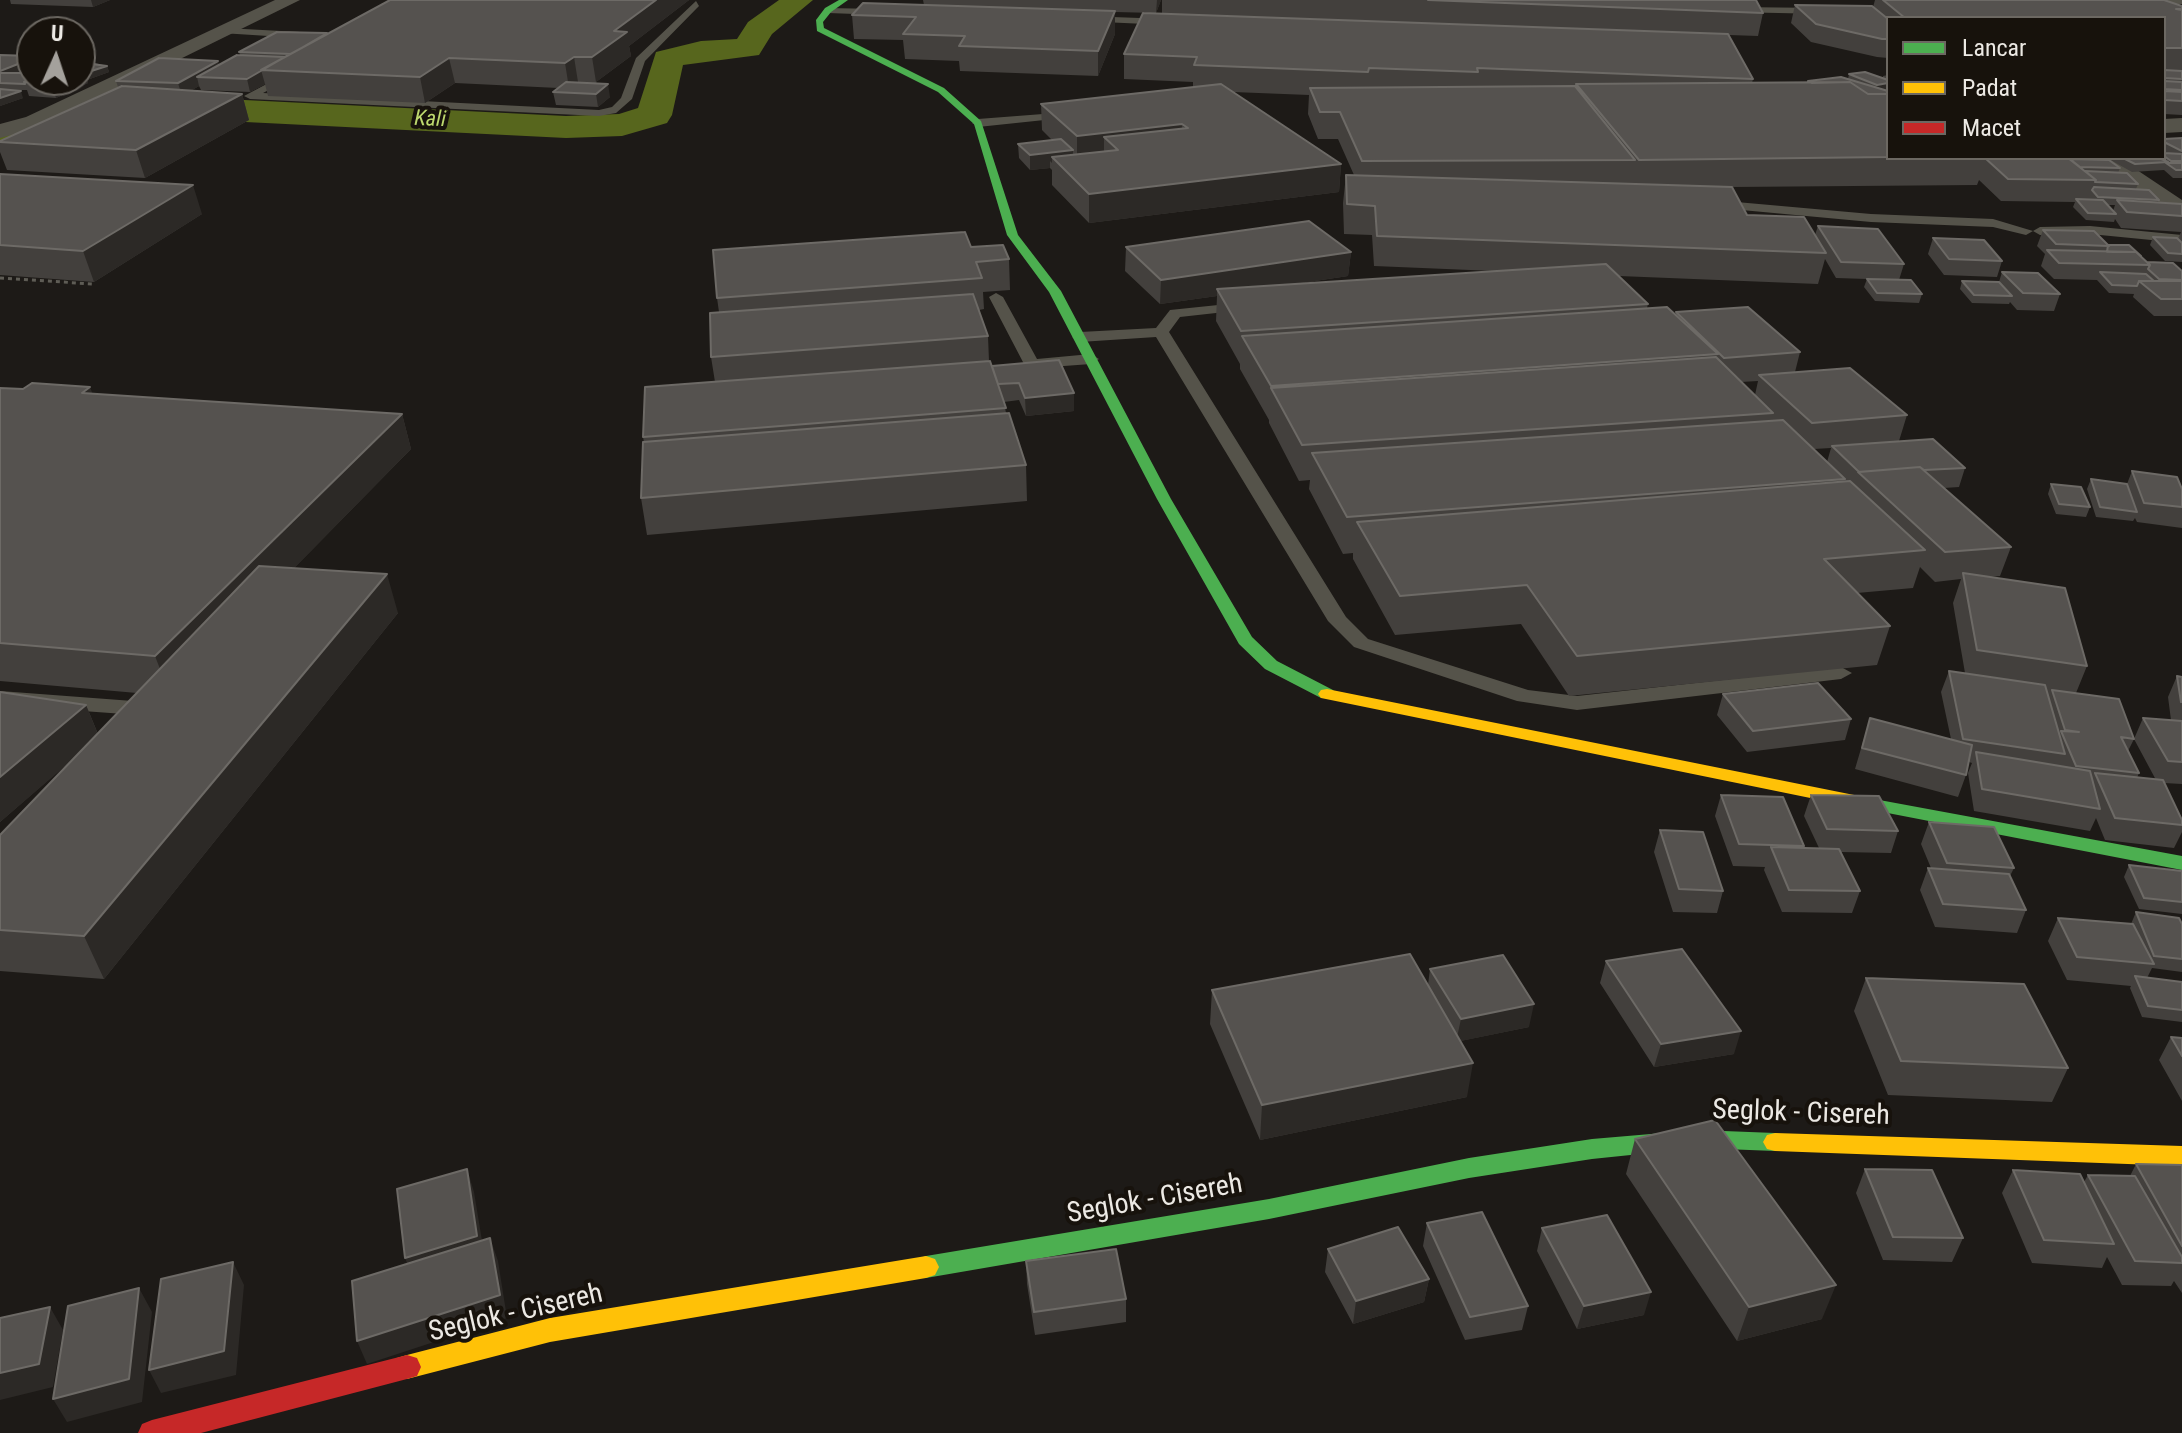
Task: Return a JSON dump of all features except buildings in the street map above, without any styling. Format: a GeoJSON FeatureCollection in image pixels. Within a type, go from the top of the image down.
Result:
{"type":"FeatureCollection","features":[{"type":"Feature","properties":{"kind":"street"},"geometry":{"type":"LineString","coordinates":[[14,136],[290,0]]}},
{"type":"Feature","properties":{"kind":"street"},"geometry":{"type":"LineString","coordinates":[[844,0],[828,10],[819,22],[820,29],[941,90],[978,123],[1013,235],[1055,291],[1164,499],[1245,640],[1271,665],[1329,695],[1987,828],[2182,863]]}},
{"type":"Feature","properties":{"kind":"street"},"geometry":{"type":"LineString","coordinates":[[31,98],[88,97]]}},
{"type":"Feature","properties":{"kind":"street"},"geometry":{"type":"LineString","coordinates":[[2106,160],[2182,212]]}},
{"type":"Feature","properties":{"kind":"street","name":"Seglok - Cisereh"},"geometry":{"type":"LineString","coordinates":[[152,1433],[550,1330],[1269,1209],[1469,1168],[1592,1149],[1698,1139],[2182,1156]]}},
{"type":"Feature","properties":{"kind":"lane"},"geometry":{"type":"LineString","coordinates":[[2109,0],[2182,1]]}},
{"type":"Feature","properties":{"kind":"lane"},"geometry":{"type":"LineString","coordinates":[[2125,0],[2153,15]]}},
{"type":"Feature","properties":{"kind":"lane"},"geometry":{"type":"LineString","coordinates":[[236,96],[599,113],[616,110],[626,99],[640,60],[696,4]]}},
{"type":"Feature","properties":{"kind":"lane"},"geometry":{"type":"LineString","coordinates":[[828,10],[890,12]]}},
{"type":"Feature","properties":{"kind":"lane"},"geometry":{"type":"LineString","coordinates":[[1724,10],[1839,12]]}},
{"type":"Feature","properties":{"kind":"lane"},"geometry":{"type":"LineString","coordinates":[[1076,19],[1119,28],[1182,28]]}},
{"type":"Feature","properties":{"kind":"lane"},"geometry":{"type":"LineString","coordinates":[[225,31],[313,36]]}},
{"type":"Feature","properties":{"kind":"lane"},"geometry":{"type":"LineString","coordinates":[[250,96],[303,67]]}},
{"type":"Feature","properties":{"kind":"lane"},"geometry":{"type":"LineString","coordinates":[[978,123],[1089,113]]}},
{"type":"Feature","properties":{"kind":"lane"},"geometry":{"type":"LineString","coordinates":[[1706,204],[1871,218],[1993,223],[2026,231]]}},
{"type":"Feature","properties":{"kind":"lane"},"geometry":{"type":"LineString","coordinates":[[1816,228],[2090,230],[2182,239]]}},
{"type":"Feature","properties":{"kind":"lane"},"geometry":{"type":"LineString","coordinates":[[996,297],[1032,364]]}},
{"type":"Feature","properties":{"kind":"lane"},"geometry":{"type":"LineString","coordinates":[[1161,332],[1175,313],[1259,306]]}},
{"type":"Feature","properties":{"kind":"lane"},"geometry":{"type":"LineString","coordinates":[[1080,337],[1161,332]]}},
{"type":"Feature","properties":{"kind":"lane"},"geometry":{"type":"LineString","coordinates":[[1161,332],[1338,621],[1361,643],[1525,696],[1577,703],[1841,673]]}},
{"type":"Feature","properties":{"kind":"lane"},"geometry":{"type":"LineString","coordinates":[[991,374],[1026,371],[1032,364],[1091,359]]}},
{"type":"Feature","properties":{"kind":"lane"},"geometry":{"type":"LineString","coordinates":[[0,698],[133,708],[137,713],[116,735]]}},
{"type":"Feature","properties":{"kind":"path"},"geometry":{"type":"LineString","coordinates":[[0,278],[93,284]]}},
{"type":"Feature","properties":{"kind":"waterway","name":"Kali"},"geometry":{"type":"LineString","coordinates":[[0,138],[124,105],[566,127],[622,125],[654,115],[668,59],[701,51],[748,48],[759,29],[798,0]]}},
{"type":"Feature","properties":{"kind":"traffic: fast"},"geometry":{"type":"LineString","coordinates":[[844,0],[828,10],[819,22],[820,29],[941,90],[978,123],[1013,235],[1055,291],[1164,499],[1245,640],[1271,665],[1327,694]]}},
{"type":"Feature","properties":{"kind":"traffic: fast"},"geometry":{"type":"LineString","coordinates":[[1874,805],[2182,863]]}},
{"type":"Feature","properties":{"kind":"traffic: fast"},"geometry":{"type":"LineString","coordinates":[[926,1267],[1269,1209],[1469,1168],[1592,1149],[1698,1139],[1775,1142]]}},
{"type":"Feature","properties":{"kind":"traffic: slow"},"geometry":{"type":"LineString","coordinates":[[1327,694],[1874,805]]}},
{"type":"Feature","properties":{"kind":"traffic: slow"},"geometry":{"type":"LineString","coordinates":[[1775,1142],[2182,1156]]}},
{"type":"Feature","properties":{"kind":"traffic: slow"},"geometry":{"type":"LineString","coordinates":[[407,1367],[550,1330],[926,1267]]}},
{"type":"Feature","properties":{"kind":"traffic: jam"},"geometry":{"type":"LineString","coordinates":[[152,1433],[407,1367]]}}]}
